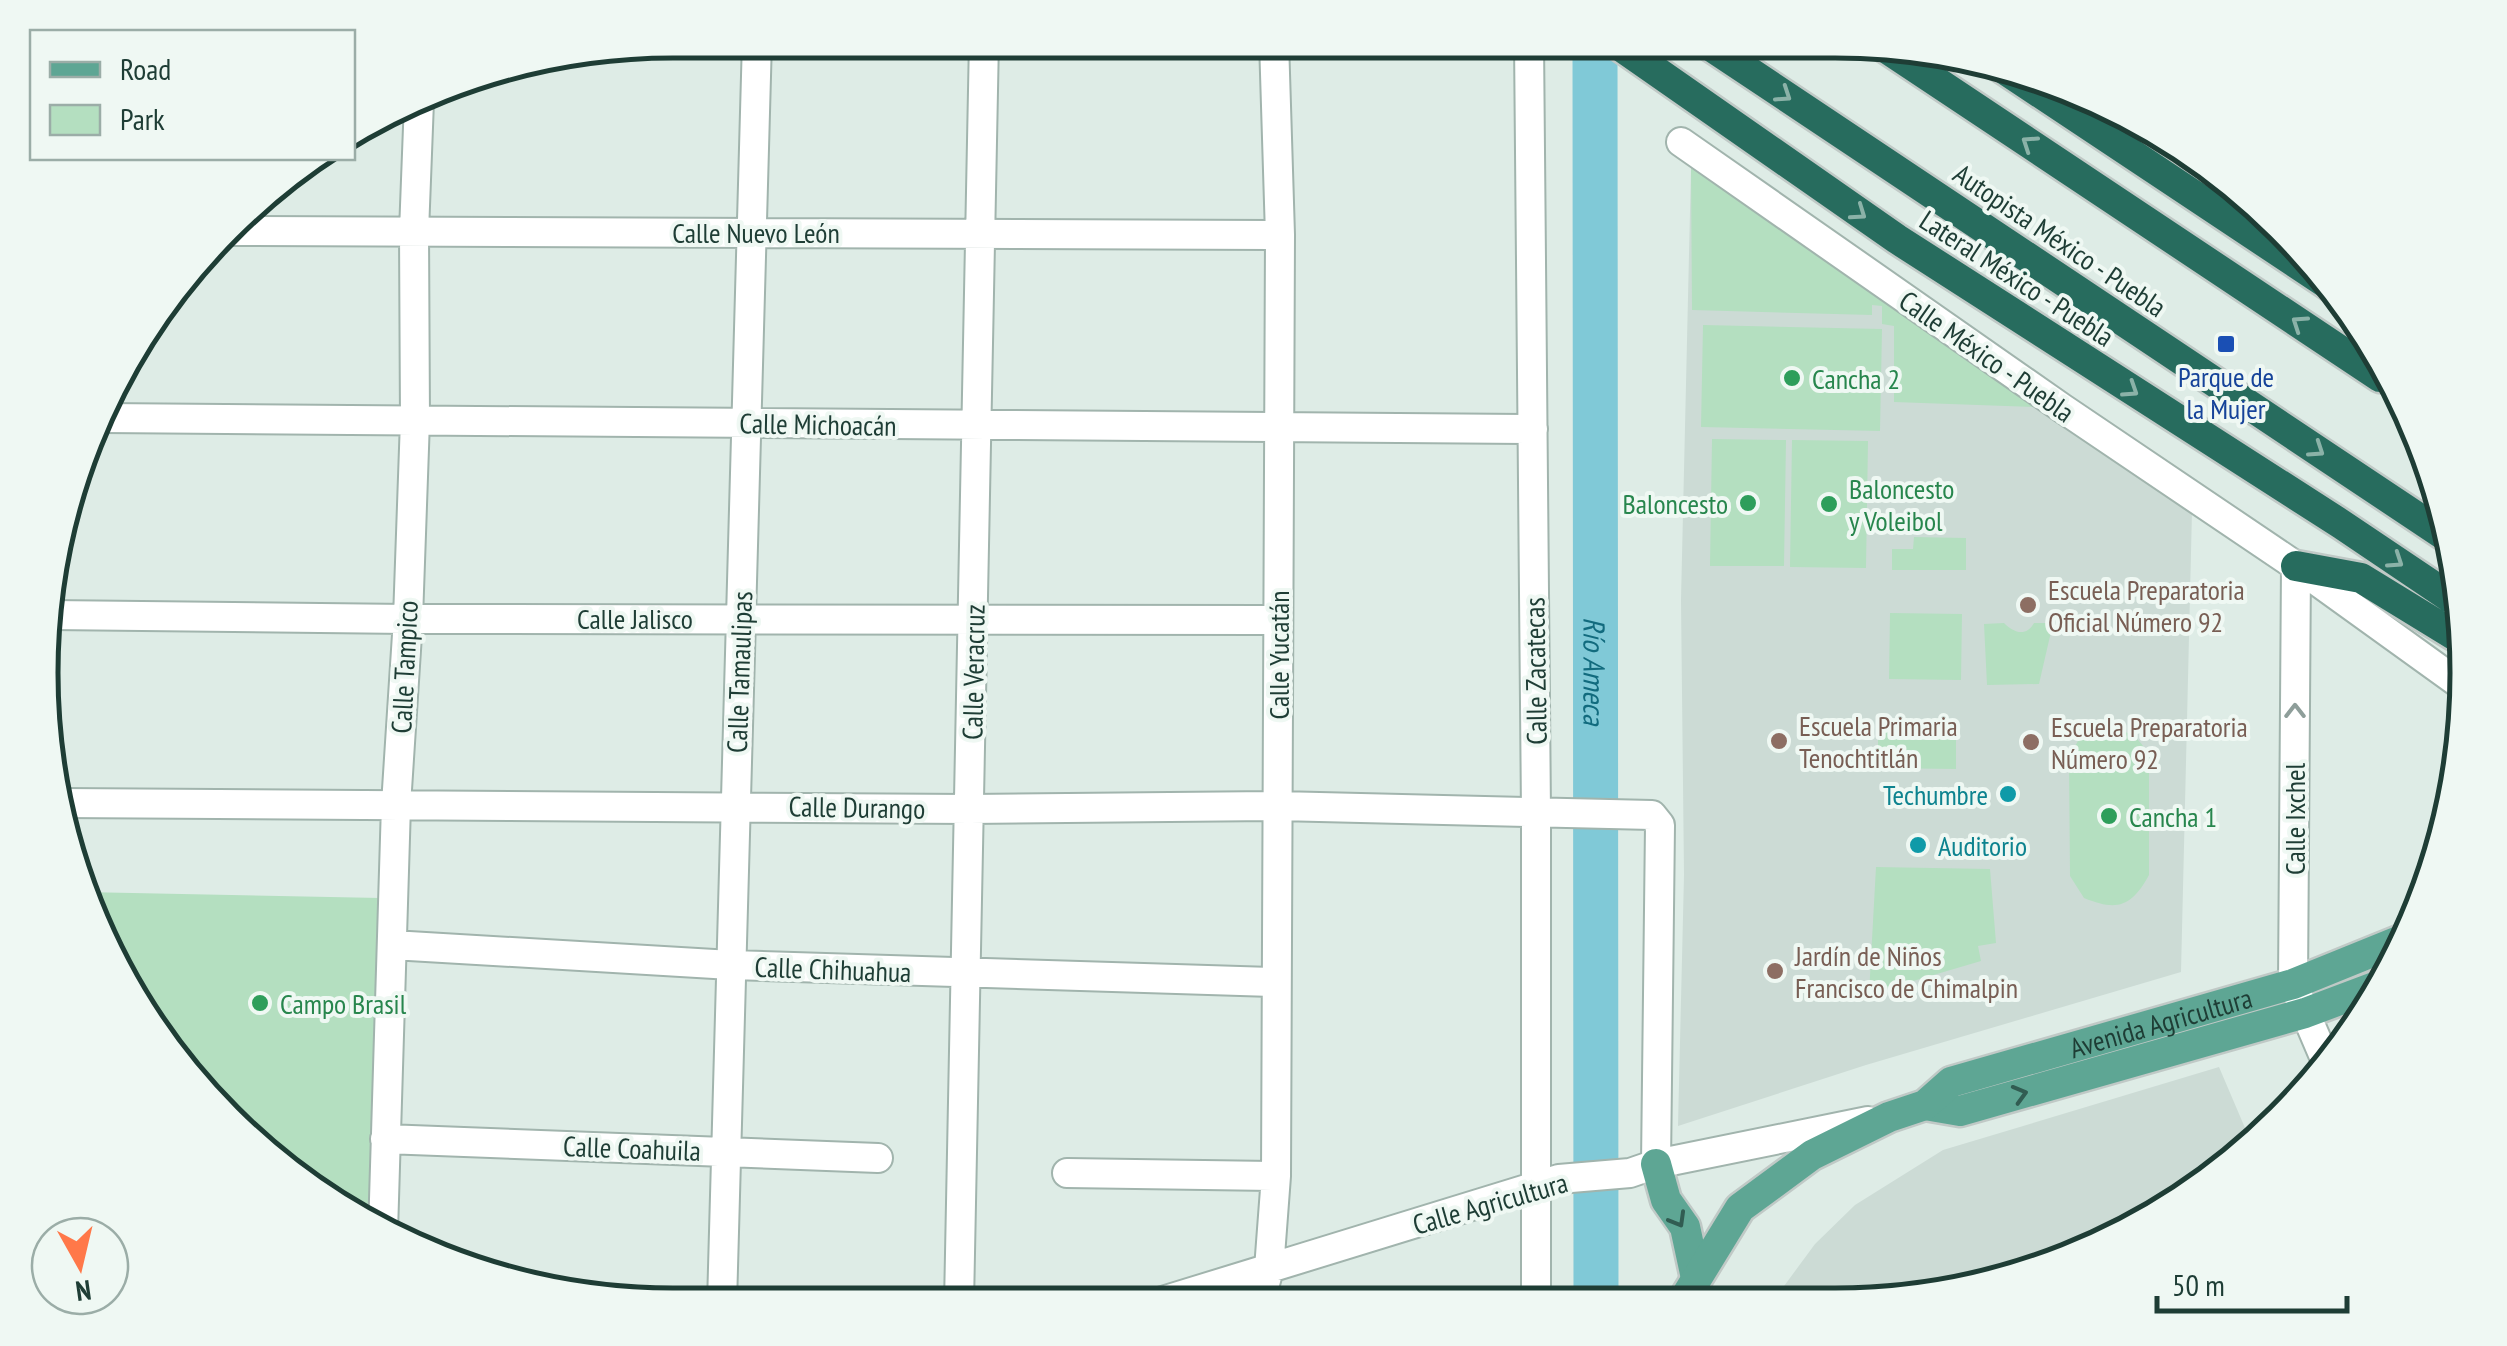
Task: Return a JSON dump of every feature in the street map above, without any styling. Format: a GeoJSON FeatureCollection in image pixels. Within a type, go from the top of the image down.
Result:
{"type":"FeatureCollection","features":[{"type":"Feature","properties":{"kind":"highway","name":"Lateral México - Puebla"},"geometry":{"type":"LineString","coordinates":[[1638,58],[1896,240],[2444,593]]}},
{"type":"Feature","properties":{"kind":"highway","name":"Autopista México - Puebla"},"geometry":{"type":"LineString","coordinates":[[1729,58],[2432,526]]}},
{"type":"Feature","properties":{"kind":"highway"},"geometry":{"type":"LineString","coordinates":[[1908,62],[2370,370]]}},
{"type":"Feature","properties":{"kind":"highway"},"geometry":{"type":"LineString","coordinates":[[2040,93],[2288,258]]}},
{"type":"Feature","properties":{"kind":"highway"},"geometry":{"type":"LineString","coordinates":[[2296,566],[2361,578],[2448,631]]}},
{"type":"Feature","properties":{"kind":"main road","name":"Avenida Agricultura"},"geometry":{"type":"LineString","coordinates":[[1926,1106],[1951,1082],[2293,984],[2385,947]]}},
{"type":"Feature","properties":{"kind":"main road","name":"Avenida Agricultura"},"geometry":{"type":"LineString","coordinates":[[1691,1288],[1740,1208],[1812,1155],[1889,1116],[1926,1106],[1960,1111],[2305,1013],[2360,992]]}},
{"type":"Feature","properties":{"kind":"main road"},"geometry":{"type":"LineString","coordinates":[[1643,1168],[1685,1227],[1690,1288]]}},
{"type":"Feature","properties":{"kind":"street","name":"Calle Tamaulipas"},"geometry":{"type":"LineString","coordinates":[[715,1288],[726,1151],[757,58]]}},
{"type":"Feature","properties":{"kind":"street","name":"Calle Veracruz"},"geometry":{"type":"LineString","coordinates":[[960,1288],[984,58]]}},
{"type":"Feature","properties":{"kind":"street","name":"Calle Yucatán"},"geometry":{"type":"LineString","coordinates":[[1264,1288],[1276,1176],[1280,235],[1275,58]]}},
{"type":"Feature","properties":{"kind":"street","name":"Calle Zacatecas"},"geometry":{"type":"LineString","coordinates":[[1529,58],[1532,429],[1547,813],[1547,1182],[1537,1288]]}},
{"type":"Feature","properties":{"kind":"street","name":"Calle Tampico"},"geometry":{"type":"LineString","coordinates":[[383,1215],[396,805],[415,420],[418,113]]}},
{"type":"Feature","properties":{"kind":"street","name":"Calle México - Puebla"},"geometry":{"type":"LineString","coordinates":[[1680,142],[2296,566],[2450,677]]}},
{"type":"Feature","properties":{"kind":"street","name":"Calle Nuevo León"},"geometry":{"type":"LineString","coordinates":[[245,231],[1280,235]]}},
{"type":"Feature","properties":{"kind":"street","name":"Calle Michoacán"},"geometry":{"type":"LineString","coordinates":[[113,418],[1532,429]]}},
{"type":"Feature","properties":{"kind":"street","name":"Calle Ixchel"},"geometry":{"type":"LineString","coordinates":[[2296,566],[2293,984],[2321,1049]]}},
{"type":"Feature","properties":{"kind":"street","name":"Calle Jalisco"},"geometry":{"type":"LineString","coordinates":[[61,615],[1278,620]]}},
{"type":"Feature","properties":{"kind":"street","name":"Calle Durango"},"geometry":{"type":"LineString","coordinates":[[71,803],[1278,806],[1641,815],[1660,825],[1643,1168]]}},
{"type":"Feature","properties":{"kind":"street","name":"Calle Chihuahua"},"geometry":{"type":"LineString","coordinates":[[392,944],[731,965],[1275,982]]}},
{"type":"Feature","properties":{"kind":"street","name":"Calle Agricultura"},"geometry":{"type":"LineString","coordinates":[[1206,1288],[1547,1182],[1643,1168],[1889,1116]]}},
{"type":"Feature","properties":{"kind":"street","name":"Calle Coahuila"},"geometry":{"type":"LineString","coordinates":[[386,1140],[878,1158]]}},
{"type":"Feature","properties":{"kind":"street"},"geometry":{"type":"LineString","coordinates":[[1067,1173],[1276,1176]]}},
{"type":"Feature","properties":{"kind":"shaded area","name":"Escuela Preparatoria Número 92"},"geometry":{"type":"Polygon","coordinates":[[[1691,168],[2192,511],[2181,972],[1866,1065],[1678,1126],[1684,875],[1681,600],[1691,168]]]}},
{"type":"Feature","properties":{"kind":"shaded area"},"geometry":{"type":"Polygon","coordinates":[[[2219,1067],[2246,1130],[2209,1161],[2142,1206],[2032,1256],[1954,1277],[1914,1283],[1783,1288],[1815,1244],[1855,1205],[1943,1150],[2219,1067]]]}},
{"type":"Feature","properties":{"kind":"green space"},"geometry":{"type":"Polygon","coordinates":[[[1691,168],[2037,407],[1894,402],[1894,326],[1882,324],[1882,306],[1872,305],[1872,315],[1692,310],[1691,168]]]}},
{"type":"Feature","properties":{"kind":"green space","name":"Cancha 2"},"geometry":{"type":"Polygon","coordinates":[[[1703,325],[1882,329],[1880,431],[1701,427],[1703,325]]]}},
{"type":"Feature","properties":{"kind":"green space","name":"Baloncesto"},"geometry":{"type":"Polygon","coordinates":[[[1712,439],[1786,440],[1784,566],[1710,566],[1712,439]]]}},
{"type":"Feature","properties":{"kind":"green space","name":"Baloncesto y Voleibol"},"geometry":{"type":"Polygon","coordinates":[[[1792,440],[1868,441],[1866,568],[1790,567],[1792,440]]]}},
{"type":"Feature","properties":{"kind":"green space"},"geometry":{"type":"Polygon","coordinates":[[[1914,537],[1966,538],[1966,570],[1892,570],[1892,549],[1913,549],[1914,537]]]}},
{"type":"Feature","properties":{"kind":"green space"},"geometry":{"type":"Polygon","coordinates":[[[1890,613],[1962,614],[1961,680],[1889,679],[1890,613]]]}},
{"type":"Feature","properties":{"kind":"green space"},"geometry":{"type":"Polygon","coordinates":[[[2004,623],[2020,632],[2034,623],[2053,623],[2039,684],[1987,685],[1984,624],[2004,623]]]}},
{"type":"Feature","properties":{"kind":"green space","name":"Cancha 1"},"geometry":{"type":"Polygon","coordinates":[[[2107,727],[2133,736],[2149,756],[2149,875],[2130,900],[2115,905],[2084,898],[2070,876],[2069,758],[2081,735],[2107,727]]]}},
{"type":"Feature","properties":{"kind":"green space"},"geometry":{"type":"Polygon","coordinates":[[[1878,731],[1956,732],[1956,769],[1878,768],[1878,731]]]}},
{"type":"Feature","properties":{"kind":"green space"},"geometry":{"type":"Polygon","coordinates":[[[1876,867],[1990,869],[1996,943],[1978,946],[1981,961],[1869,994],[1876,867]]]}},
{"type":"Feature","properties":{"kind":"green space","name":"Campo Brasil"},"geometry":{"type":"Polygon","coordinates":[[[98,892],[381,898],[370,1208],[331,1185],[267,1136],[210,1079],[140,981],[98,892]]]}},
{"type":"Feature","properties":{"kind":"waterway","name":"Río Ameca"},"geometry":{"type":"LineString","coordinates":[[1595,58],[1596,1288]]}},
{"type":"Feature","properties":{"kind":"place","name":"Parque de la Mujer"},"geometry":{"type":"Point","coordinates":[2226,344]}},
{"type":"Feature","properties":{"kind":"place","name":"Cancha 2"},"geometry":{"type":"Point","coordinates":[1792,378]}},
{"type":"Feature","properties":{"kind":"place","name":"Baloncesto"},"geometry":{"type":"Point","coordinates":[1748,503]}},
{"type":"Feature","properties":{"kind":"place","name":"Baloncesto y Voleibol"},"geometry":{"type":"Point","coordinates":[1829,504]}},
{"type":"Feature","properties":{"kind":"place","name":"Escuela Preparatoria Oficial Número 92"},"geometry":{"type":"Point","coordinates":[2028,605]}},
{"type":"Feature","properties":{"kind":"place","name":"Escuela Primaria Tenochtitlán"},"geometry":{"type":"Point","coordinates":[1779,741]}},
{"type":"Feature","properties":{"kind":"place","name":"Escuela Preparatoria Número 92"},"geometry":{"type":"Point","coordinates":[2031,742]}},
{"type":"Feature","properties":{"kind":"place","name":"Techumbre"},"geometry":{"type":"Point","coordinates":[2008,794]}},
{"type":"Feature","properties":{"kind":"place","name":"Cancha 1"},"geometry":{"type":"Point","coordinates":[2109,816]}},
{"type":"Feature","properties":{"kind":"place","name":"Auditorio"},"geometry":{"type":"Point","coordinates":[1918,845]}},
{"type":"Feature","properties":{"kind":"place","name":"Jardín de Niños Francisco de Chimalpin"},"geometry":{"type":"Point","coordinates":[1775,971]}},
{"type":"Feature","properties":{"kind":"place","name":"Campo Brasil"},"geometry":{"type":"Point","coordinates":[260,1003]}}]}
